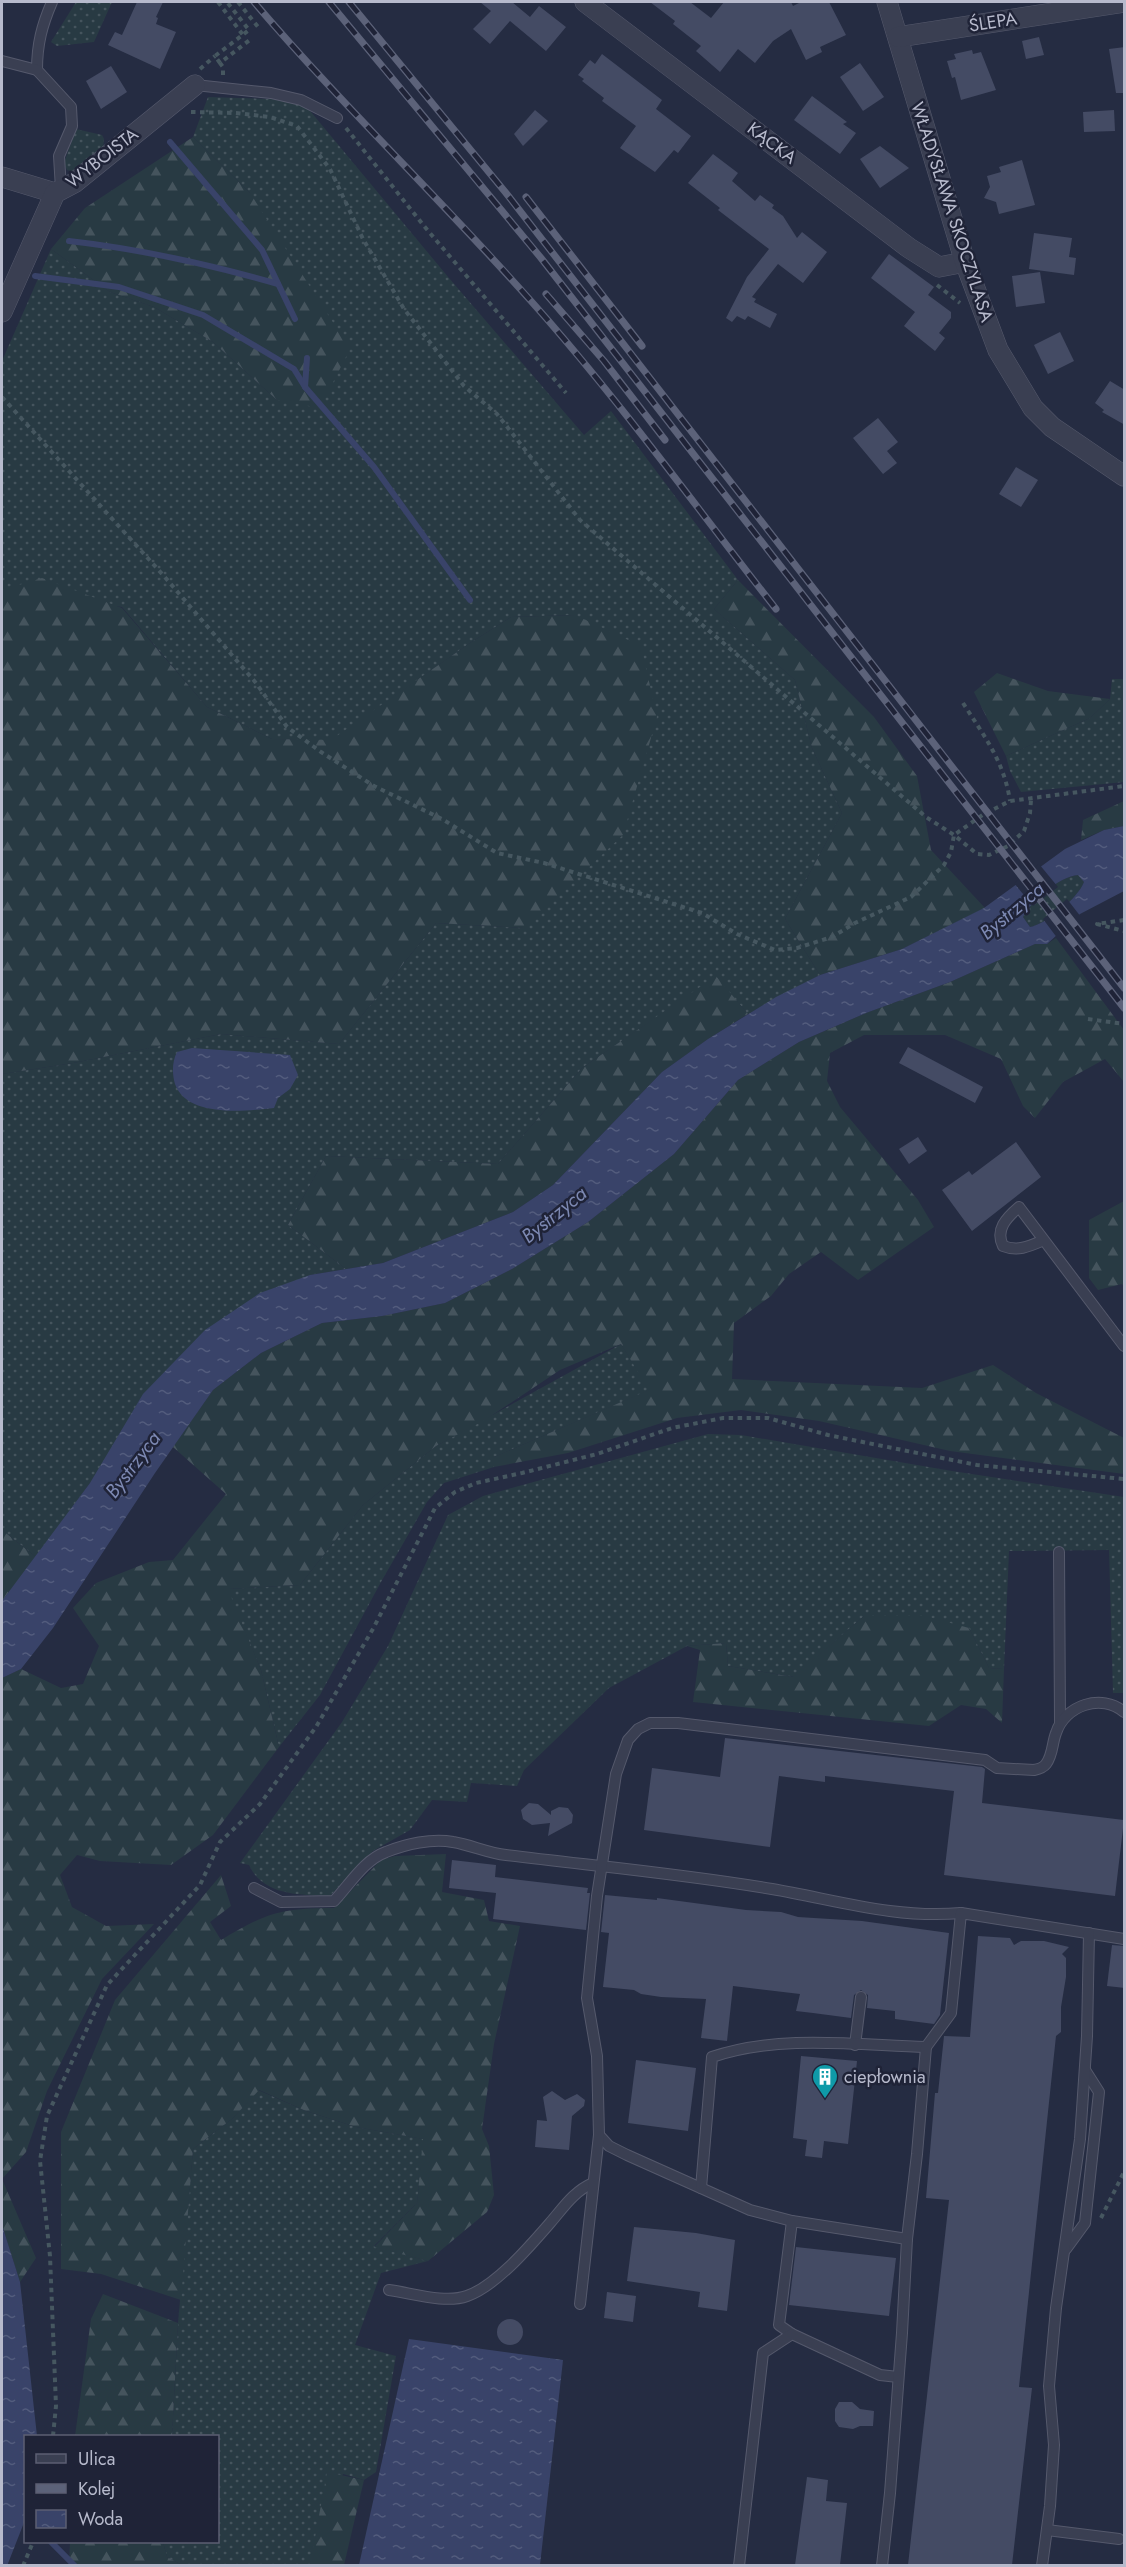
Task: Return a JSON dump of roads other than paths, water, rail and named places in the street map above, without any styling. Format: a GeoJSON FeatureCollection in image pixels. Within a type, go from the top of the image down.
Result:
{"type":"FeatureCollection","features":[{"type":"Feature","properties":{"kind":"street","name":"KĄCKA"},"geometry":{"type":"LineString","coordinates":[[585,2],[909,248],[939,267],[965,262]]}},
{"type":"Feature","properties":{"kind":"street","name":"WŁADYSŁAWA SKOCZYLASA"},"geometry":{"type":"LineString","coordinates":[[887,2],[965,262],[998,350],[1033,408],[1052,427],[1125,476]]}},
{"type":"Feature","properties":{"kind":"street","name":"ŚLEPA"},"geometry":{"type":"LineString","coordinates":[[898,37],[1098,3],[1125,2]]}},
{"type":"Feature","properties":{"kind":"street","name":"WYBOISTA"},"geometry":{"type":"LineString","coordinates":[[2,312],[58,191],[74,183],[195,85]]}},
{"type":"Feature","properties":{"kind":"street"},"geometry":{"type":"LineString","coordinates":[[2,177],[58,191]]}},
{"type":"Feature","properties":{"kind":"lane"},"geometry":{"type":"LineString","coordinates":[[37,70],[37,46],[41,26],[52,2]]}},
{"type":"Feature","properties":{"kind":"lane"},"geometry":{"type":"LineString","coordinates":[[2,61],[37,70],[71,107],[72,126],[59,156],[58,191]]}},
{"type":"Feature","properties":{"kind":"lane"},"geometry":{"type":"LineString","coordinates":[[195,85],[281,95],[301,100],[338,118]]}},
{"type":"Feature","properties":{"kind":"lane"},"geometry":{"type":"LineString","coordinates":[[1044,1240],[1125,1346]]}},
{"type":"Feature","properties":{"kind":"lane"},"geometry":{"type":"LineString","coordinates":[[580,2304],[599,2135],[597,2056],[587,1998],[602,1865],[616,1774],[628,1740],[638,1729],[650,1724],[678,1723],[885,1746],[985,1760],[997,1768],[1039,1769],[1047,1763],[1060,1723],[1059,1552]]}},
{"type":"Feature","properties":{"kind":"lane"},"geometry":{"type":"LineString","coordinates":[[1060,1723],[1068,1714],[1088,1703],[1110,1704],[1125,1712]]}},
{"type":"Feature","properties":{"kind":"lane"},"geometry":{"type":"LineString","coordinates":[[254,1888],[281,1902],[334,1901],[374,1857],[417,1843],[451,1841],[502,1855],[661,1872],[774,1889],[906,1914],[961,1913],[1125,1939]]}},
{"type":"Feature","properties":{"kind":"lane"},"geometry":{"type":"LineString","coordinates":[[882,2565],[890,2493],[907,2239],[926,2047],[951,2013],[961,1913]]}},
{"type":"Feature","properties":{"kind":"lane"},"geometry":{"type":"LineString","coordinates":[[1042,2565],[1054,2445],[1049,2386],[1056,2308],[1080,2139],[1085,2070],[1089,1934]]}},
{"type":"Feature","properties":{"kind":"lane"},"geometry":{"type":"LineString","coordinates":[[855,2044],[861,1997]]}},
{"type":"Feature","properties":{"kind":"lane"},"geometry":{"type":"LineString","coordinates":[[701,2188],[712,2057],[724,2053],[795,2042],[926,2047]]}},
{"type":"Feature","properties":{"kind":"lane"},"geometry":{"type":"LineString","coordinates":[[1066,2249],[1085,2223],[1099,2092],[1085,2070]]}},
{"type":"Feature","properties":{"kind":"lane"},"geometry":{"type":"LineString","coordinates":[[599,2135],[609,2146],[750,2210],[792,2220],[907,2239]]}},
{"type":"Feature","properties":{"kind":"lane"},"geometry":{"type":"LineString","coordinates":[[389,2290],[446,2298],[467,2296],[491,2282],[533,2242],[580,2189],[593,2183]]}},
{"type":"Feature","properties":{"kind":"lane"},"geometry":{"type":"LineString","coordinates":[[792,2220],[779,2325],[792,2334],[880,2375],[898,2377]]}},
{"type":"Feature","properties":{"kind":"lane"},"geometry":{"type":"LineString","coordinates":[[740,2565],[763,2353],[792,2334]]}},
{"type":"Feature","properties":{"kind":"lane"},"geometry":{"type":"LineString","coordinates":[[1047,2530],[1119,2539]]}},
{"type":"Feature","properties":{"kind":"water","name":"Bystrzyca"},"geometry":{"type":"Polygon","coordinates":[[[1124,826],[1124,891],[1080,914],[1047,944],[1035,944],[950,982],[866,1013],[799,1042],[738,1080],[674,1154],[588,1222],[512,1269],[445,1303],[382,1316],[322,1323],[261,1353],[213,1390],[155,1473],[53,1628],[21,1669],[2,1678],[2,1601],[90,1483],[143,1394],[205,1330],[260,1293],[310,1275],[383,1263],[513,1212],[553,1185],[662,1072],[708,1039],[776,997],[820,975],[902,949],[984,908],[1065,849],[1104,830],[1124,826]],[[1078,875],[1063,880],[1039,897],[1023,917],[1030,927],[1045,921],[1069,902],[1084,882],[1078,875]]]}},
{"type":"Feature","properties":{"kind":"water"},"geometry":{"type":"Polygon","coordinates":[[[192,1048],[290,1055],[298,1075],[290,1089],[278,1098],[274,1108],[233,1111],[204,1107],[191,1103],[182,1095],[174,1080],[173,1064],[177,1052],[192,1048]]]}},
{"type":"Feature","properties":{"kind":"water"},"geometry":{"type":"Polygon","coordinates":[[[2,2225],[20,2282],[37,2435],[24,2435],[24,2523],[7,2566],[2,2565],[2,2225]]]}},
{"type":"Feature","properties":{"kind":"water"},"geometry":{"type":"Polygon","coordinates":[[[409,2339],[563,2360],[540,2565],[359,2565],[409,2339]]]}},
{"type":"Feature","properties":{"kind":"waterway"},"geometry":{"type":"LineString","coordinates":[[170,142],[262,250],[295,319]]}},
{"type":"Feature","properties":{"kind":"waterway"},"geometry":{"type":"LineString","coordinates":[[69,241],[174,258],[278,284]]}},
{"type":"Feature","properties":{"kind":"waterway"},"geometry":{"type":"LineString","coordinates":[[35,276],[119,287],[203,315],[294,369],[305,387],[374,467],[470,600]]}},
{"type":"Feature","properties":{"kind":"waterway"},"geometry":{"type":"LineString","coordinates":[[305,387],[307,358]]}},
{"type":"Feature","properties":{"kind":"waterway"},"geometry":{"type":"LineString","coordinates":[[52,2543],[75,2566]]}},
{"type":"Feature","properties":{"kind":"railway"},"geometry":{"type":"LineString","coordinates":[[254,2],[546,318],[634,425],[776,609]]}},
{"type":"Feature","properties":{"kind":"railway"},"geometry":{"type":"LineString","coordinates":[[329,2],[541,258],[1124,1008]]}},
{"type":"Feature","properties":{"kind":"railway"},"geometry":{"type":"LineString","coordinates":[[349,2],[506,193],[1124,988]]}},
{"type":"Feature","properties":{"kind":"railway"},"geometry":{"type":"LineString","coordinates":[[526,197],[642,346]]}},
{"type":"Feature","properties":{"kind":"railway"},"geometry":{"type":"LineString","coordinates":[[546,294],[604,361],[665,440]]}},
{"type":"Feature","properties":{"kind":"place","name":"ciepłownia"},"geometry":{"type":"Point","coordinates":[825,2100]}}]}
